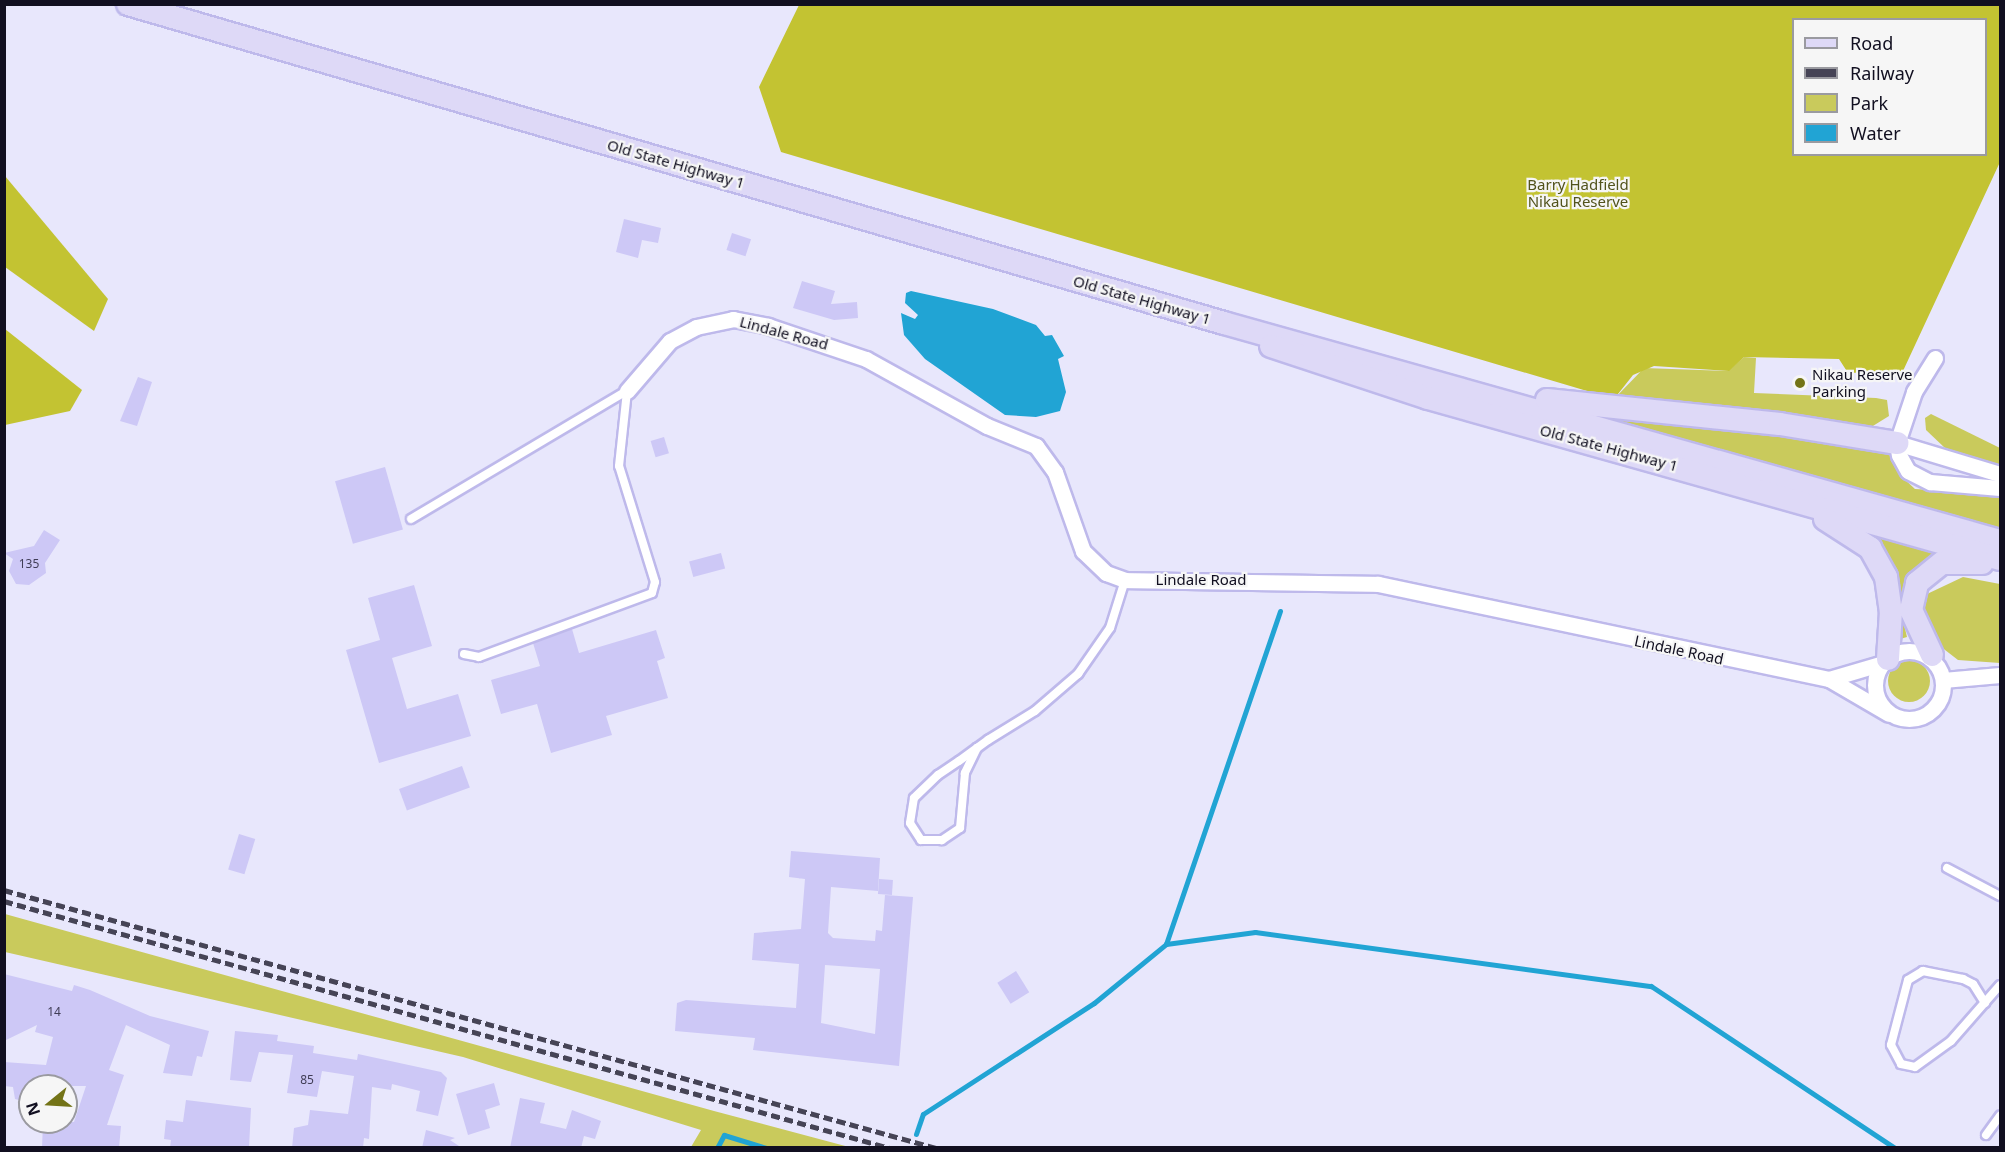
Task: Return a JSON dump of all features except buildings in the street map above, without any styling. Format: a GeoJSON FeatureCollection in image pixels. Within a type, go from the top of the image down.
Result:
{"type":"FeatureCollection","features":[{"type":"Feature","properties":{"kind":"main road","name":"Old State Highway 1"},"geometry":{"type":"LineString","coordinates":[[128,4],[1224,323],[1439,381],[2001,541]]}},
{"type":"Feature","properties":{"kind":"main road","name":"Old State Highway 1"},"geometry":{"type":"LineString","coordinates":[[1224,323],[1304,358],[1468,409],[2001,559]]}},
{"type":"Feature","properties":{"kind":"main road"},"geometry":{"type":"LineString","coordinates":[[1439,381],[1596,408],[1780,424],[1897,443]]}},
{"type":"Feature","properties":{"kind":"main road"},"geometry":{"type":"LineString","coordinates":[[1468,409],[1834,522],[1870,548],[1886,577],[1891,611],[1885,661]]}},
{"type":"Feature","properties":{"kind":"main road"},"geometry":{"type":"LineString","coordinates":[[1932,655],[1911,610],[1917,583],[1942,562],[1977,561],[2001,568]]}},
{"type":"Feature","properties":{"kind":"street","name":"Lindale Road"},"geometry":{"type":"LineString","coordinates":[[627,391],[670,341],[696,327],[733,319],[824,342],[1036,446],[1055,472],[1083,552],[1106,573],[1125,579],[1378,584],[1829,680],[1889,714]]}},
{"type":"Feature","properties":{"kind":"street"},"geometry":{"type":"LineString","coordinates":[[1935,358],[1914,392],[1897,443],[1908,471],[1930,482],[2001,488]]}},
{"type":"Feature","properties":{"kind":"street"},"geometry":{"type":"LineString","coordinates":[[1897,443],[2001,474]]}},
{"type":"Feature","properties":{"kind":"street"},"geometry":{"type":"LineString","coordinates":[[1829,680],[1907,652],[1932,655],[1943,680],[1933,711],[1919,719],[1889,714],[1875,690],[1885,661]]}},
{"type":"Feature","properties":{"kind":"street"},"geometry":{"type":"LineString","coordinates":[[1943,680],[2001,675]]}},
{"type":"Feature","properties":{"kind":"lane"},"geometry":{"type":"LineString","coordinates":[[411,519],[627,391]]}},
{"type":"Feature","properties":{"kind":"lane"},"geometry":{"type":"LineString","coordinates":[[464,654],[479,657],[652,593],[655,582],[619,466],[627,391]]}},
{"type":"Feature","properties":{"kind":"lane"},"geometry":{"type":"LineString","coordinates":[[977,748],[965,773],[960,828],[942,840],[921,840],[910,823],[914,798],[977,748],[1056,695],[1089,663],[1110,628],[1125,579]]}},
{"type":"Feature","properties":{"kind":"lane"},"geometry":{"type":"LineString","coordinates":[[1947,868],[2001,896]]}},
{"type":"Feature","properties":{"kind":"lane"},"geometry":{"type":"LineString","coordinates":[[1985,1003],[1973,984],[1942,973],[1923,971],[1908,980],[1891,1045],[1901,1064],[1916,1067],[1951,1041],[1985,1003],[2001,985]]}},
{"type":"Feature","properties":{"kind":"lane"},"geometry":{"type":"LineString","coordinates":[[1986,1135],[2001,1116]]}},
{"type":"Feature","properties":{"kind":"green space","name":"Barry Hadfield Nikau Reserve"},"geometry":{"type":"Polygon","coordinates":[[[799,5],[2000,5],[2000,162],[1903,371],[1848,373],[1839,359],[1744,357],[1729,371],[1654,366],[1633,375],[1614,399],[781,152],[759,87],[799,5]]]}},
{"type":"Feature","properties":{"kind":"green space"},"geometry":{"type":"Polygon","coordinates":[[[5,176],[108,299],[94,331],[5,267],[5,176]]]}},
{"type":"Feature","properties":{"kind":"green space"},"geometry":{"type":"Polygon","coordinates":[[[5,329],[82,390],[70,411],[5,425],[5,329]]]}},
{"type":"Feature","properties":{"kind":"green space"},"geometry":{"type":"Polygon","coordinates":[[[1744,357],[1756,358],[1754,393],[1876,398],[1887,400],[1889,416],[1868,429],[1614,399],[1644,368],[1728,371],[1744,357]]]}},
{"type":"Feature","properties":{"kind":"green space"},"geometry":{"type":"Polygon","coordinates":[[[1931,414],[2000,448],[2000,465],[1946,449],[1926,430],[1925,418],[1931,414]]]}},
{"type":"Feature","properties":{"kind":"green space"},"geometry":{"type":"Polygon","coordinates":[[[1615,416],[1785,430],[1887,450],[1901,476],[1915,489],[2000,494],[2000,531],[1613,421],[1615,416]]]}},
{"type":"Feature","properties":{"kind":"green space"},"geometry":{"type":"Polygon","coordinates":[[[1878,538],[1938,554],[1907,578],[1902,616],[1907,637],[1900,639],[1878,538]]]}},
{"type":"Feature","properties":{"kind":"green space"},"geometry":{"type":"Polygon","coordinates":[[[1963,577],[2000,584],[2000,663],[1958,660],[1927,636],[1921,614],[1927,594],[1963,577]]]}},
{"type":"Feature","properties":{"kind":"green space"},"geometry":{"type":"Polygon","coordinates":[[[1909,660],[1917,661],[1924,666],[1929,673],[1929,689],[1924,696],[1917,701],[1909,702],[1901,701],[1894,696],[1889,689],[1888,681],[1889,673],[1894,666],[1901,661],[1909,660]]]}},
{"type":"Feature","properties":{"kind":"green space"},"geometry":{"type":"Polygon","coordinates":[[[5,914],[849,1147],[691,1147],[701,1130],[463,1057],[5,952],[5,914]]]}},
{"type":"Feature","properties":{"kind":"water"},"geometry":{"type":"Polygon","coordinates":[[[911,291],[993,309],[1036,325],[1045,336],[1052,335],[1064,356],[1058,359],[1066,392],[1060,411],[1036,417],[1005,415],[925,359],[904,335],[901,313],[915,319],[918,315],[905,303],[906,293],[911,291]]]}},
{"type":"Feature","properties":{"kind":"waterway"},"geometry":{"type":"LineString","coordinates":[[1166,944],[1280,611]]}},
{"type":"Feature","properties":{"kind":"waterway"},"geometry":{"type":"LineString","coordinates":[[916,1134],[923,1114],[1094,1003],[1166,944],[1255,932],[1651,986],[1895,1148]]}},
{"type":"Feature","properties":{"kind":"waterway"},"geometry":{"type":"LineString","coordinates":[[717,1148],[724,1135],[766,1148]]}},
{"type":"Feature","properties":{"kind":"railway"},"geometry":{"type":"LineString","coordinates":[[4,890],[936,1148]]}},
{"type":"Feature","properties":{"kind":"railway"},"geometry":{"type":"LineString","coordinates":[[4,901],[890,1148]]}},
{"type":"Feature","properties":{"kind":"place","name":"Nikau Reserve Parking"},"geometry":{"type":"Point","coordinates":[1800,383]}}]}
